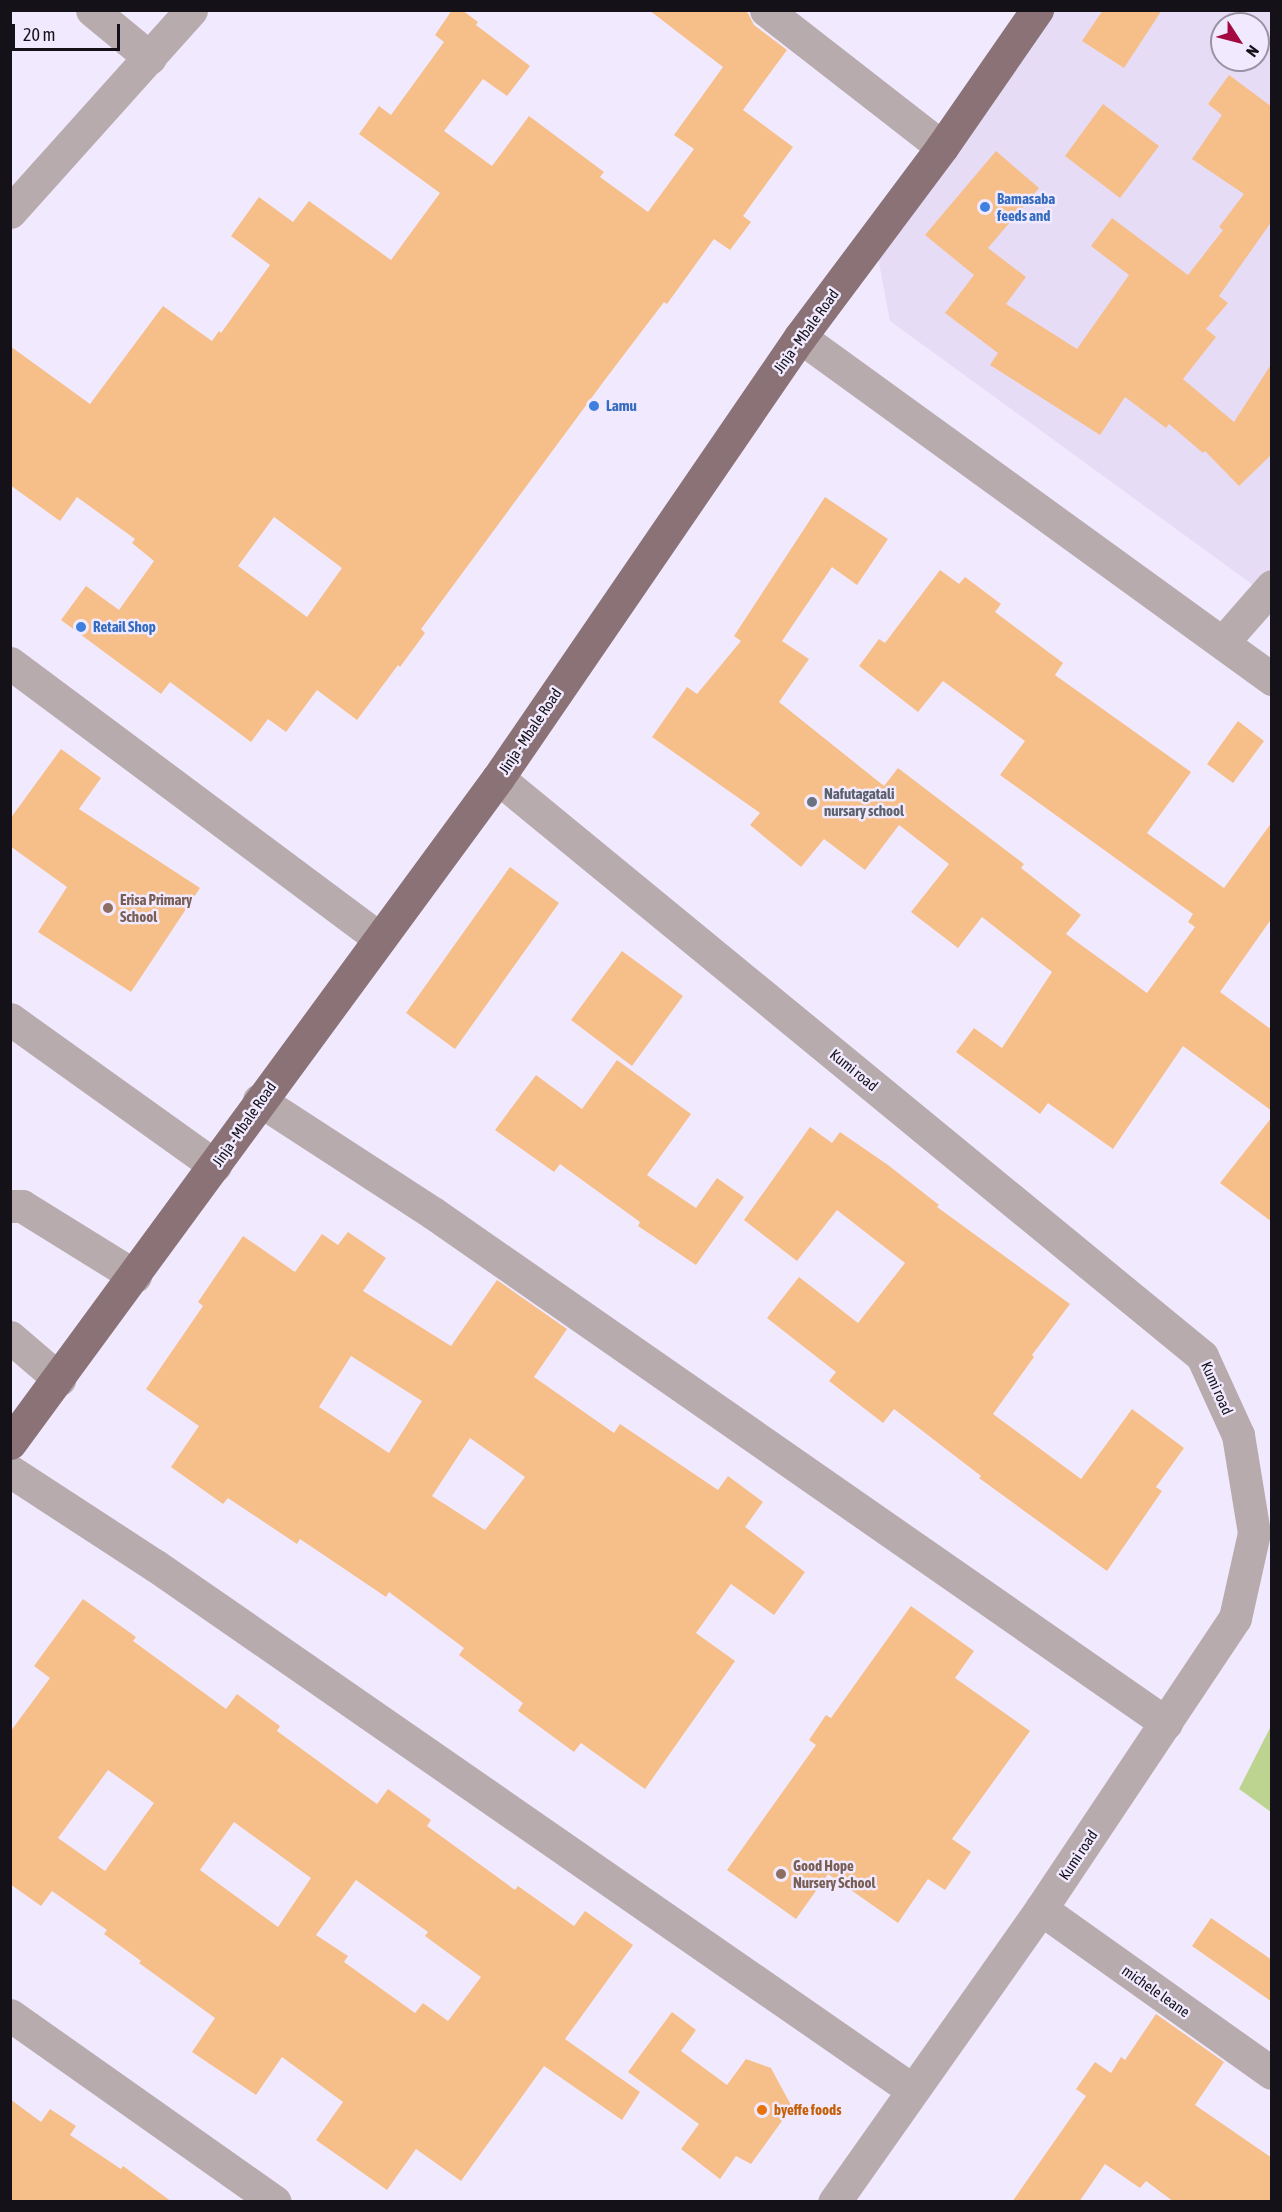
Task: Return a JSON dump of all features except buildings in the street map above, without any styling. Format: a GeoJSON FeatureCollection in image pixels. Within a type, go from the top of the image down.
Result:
{"type":"FeatureCollection","features":[{"type":"Feature","properties":{"kind":"main road","name":"Jinja - Mbale Road"},"geometry":{"type":"LineString","coordinates":[[10,1443],[215,1166],[259,1100],[498,778],[800,338],[942,147],[1037,10]]}},
{"type":"Feature","properties":{"kind":"street"},"geometry":{"type":"LineString","coordinates":[[92,10],[150,58]]}},
{"type":"Feature","properties":{"kind":"street"},"geometry":{"type":"LineString","coordinates":[[10,212],[191,10]]}},
{"type":"Feature","properties":{"kind":"street"},"geometry":{"type":"LineString","coordinates":[[766,10],[942,147]]}},
{"type":"Feature","properties":{"kind":"street"},"geometry":{"type":"LineString","coordinates":[[800,338],[1272,679]]}},
{"type":"Feature","properties":{"kind":"street"},"geometry":{"type":"LineString","coordinates":[[1223,642],[1272,586]]}},
{"type":"Feature","properties":{"kind":"street"},"geometry":{"type":"LineString","coordinates":[[10,663],[379,938]]}},
{"type":"Feature","properties":{"kind":"street","name":"Kumi road"},"geometry":{"type":"LineString","coordinates":[[498,778],[1202,1356],[1238,1435],[1254,1533],[1235,1618],[1041,1909],[911,2089],[834,2202]]}},
{"type":"Feature","properties":{"kind":"street"},"geometry":{"type":"LineString","coordinates":[[10,1019],[215,1166]]}},
{"type":"Feature","properties":{"kind":"street"},"geometry":{"type":"LineString","coordinates":[[259,1100],[433,1213],[1166,1723]]}},
{"type":"Feature","properties":{"kind":"street"},"geometry":{"type":"LineString","coordinates":[[10,1206],[22,1206],[135,1276]]}},
{"type":"Feature","properties":{"kind":"street"},"geometry":{"type":"LineString","coordinates":[[10,1337],[59,1379]]}},
{"type":"Feature","properties":{"kind":"street"},"geometry":{"type":"LineString","coordinates":[[10,1471],[156,1566],[911,2089]]}},
{"type":"Feature","properties":{"kind":"street","name":"michele leane"},"geometry":{"type":"LineString","coordinates":[[1041,1909],[1272,2073]]}},
{"type":"Feature","properties":{"kind":"street"},"geometry":{"type":"LineString","coordinates":[[10,2015],[274,2202]]}},
{"type":"Feature","properties":{"kind":"shaded area"},"geometry":{"type":"Polygon","coordinates":[[[1044,11],[1271,11],[1271,598],[890,321],[876,247],[1044,11]]]}},
{"type":"Feature","properties":{"kind":"green space"},"geometry":{"type":"Polygon","coordinates":[[[1271,1726],[1271,1812],[1239,1789],[1271,1726]]]}},
{"type":"Feature","properties":{"kind":"place","name":"Bamasaba feeds and"},"geometry":{"type":"Point","coordinates":[985,207]}},
{"type":"Feature","properties":{"kind":"place","name":"Lamu"},"geometry":{"type":"Point","coordinates":[594,406]}},
{"type":"Feature","properties":{"kind":"place","name":"Retail Shop"},"geometry":{"type":"Point","coordinates":[81,627]}},
{"type":"Feature","properties":{"kind":"place","name":"Nafutagatali nursary school"},"geometry":{"type":"Point","coordinates":[812,802]}},
{"type":"Feature","properties":{"kind":"place","name":"Erisa Primary School"},"geometry":{"type":"Point","coordinates":[108,908]}},
{"type":"Feature","properties":{"kind":"place","name":"Good Hope Nursery School"},"geometry":{"type":"Point","coordinates":[781,1874]}},
{"type":"Feature","properties":{"kind":"place","name":"byeffe foods"},"geometry":{"type":"Point","coordinates":[762,2110]}}]}
